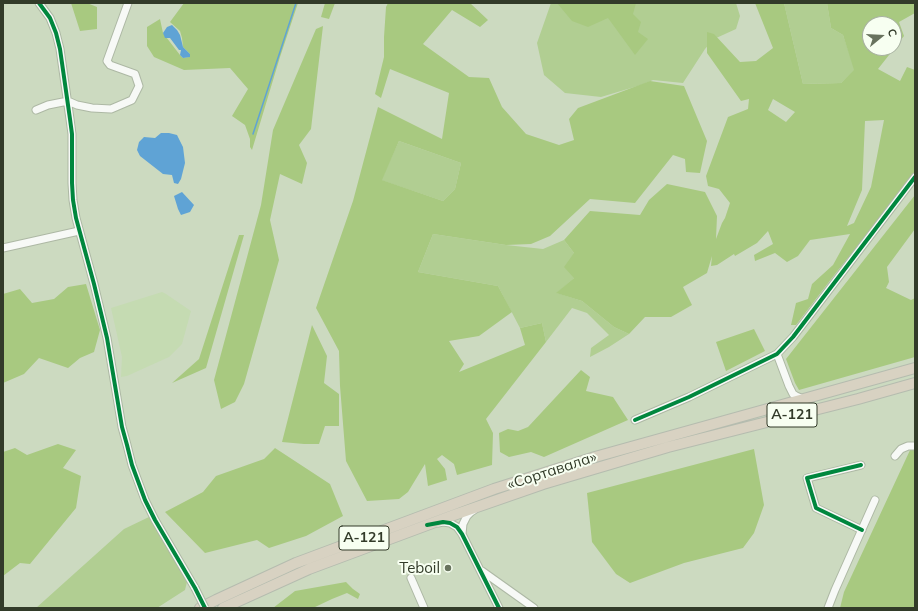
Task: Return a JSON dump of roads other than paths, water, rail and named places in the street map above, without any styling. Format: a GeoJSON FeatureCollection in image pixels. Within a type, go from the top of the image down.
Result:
{"type":"FeatureCollection","features":[{"type":"Feature","properties":{"kind":"highway","name":"«Сортавала»"},"geometry":{"type":"LineString","coordinates":[[200,608],[296,563],[494,489],[595,457],[915,368]]}},
{"type":"Feature","properties":{"kind":"highway","name":"«Сортавала»"},"geometry":{"type":"LineString","coordinates":[[223,608],[304,571],[543,484],[668,447],[915,383]]}},
{"type":"Feature","properties":{"kind":"street"},"geometry":{"type":"LineString","coordinates":[[39,3],[50,18],[56,33],[60,50],[72,134],[73,200],[79,231],[107,338],[122,427],[132,465],[145,500],[155,520],[195,588],[204,608]]}},
{"type":"Feature","properties":{"kind":"street"},"geometry":{"type":"LineString","coordinates":[[36,110],[48,105],[68,101],[77,105],[92,108],[111,109],[132,100],[139,86],[135,74],[110,65],[107,61],[128,3]]}},
{"type":"Feature","properties":{"kind":"street"},"geometry":{"type":"LineString","coordinates":[[635,420],[778,354],[793,337],[915,177]]}},
{"type":"Feature","properties":{"kind":"street"},"geometry":{"type":"LineString","coordinates":[[3,248],[79,231]]}},
{"type":"Feature","properties":{"kind":"street"},"geometry":{"type":"LineString","coordinates":[[778,354],[793,394],[803,399]]}},
{"type":"Feature","properties":{"kind":"street"},"geometry":{"type":"LineString","coordinates":[[782,405],[787,400],[789,386]]}},
{"type":"Feature","properties":{"kind":"street"},"geometry":{"type":"LineString","coordinates":[[895,456],[901,449],[908,446],[915,446]]}},
{"type":"Feature","properties":{"kind":"street"},"geometry":{"type":"LineString","coordinates":[[861,465],[807,478],[816,508],[862,530]]}},
{"type":"Feature","properties":{"kind":"street"},"geometry":{"type":"LineString","coordinates":[[828,608],[876,500]]}},
{"type":"Feature","properties":{"kind":"street"},"geometry":{"type":"LineString","coordinates":[[462,534],[463,524],[467,516],[471,512],[486,504]]}},
{"type":"Feature","properties":{"kind":"street"},"geometry":{"type":"LineString","coordinates":[[427,525],[442,522],[450,523],[457,527],[462,534],[499,608]]}},
{"type":"Feature","properties":{"kind":"street"},"geometry":{"type":"LineString","coordinates":[[480,570],[534,608]]}},
{"type":"Feature","properties":{"kind":"street"},"geometry":{"type":"LineString","coordinates":[[411,578],[424,608]]}},
{"type":"Feature","properties":{"kind":"water"},"geometry":{"type":"Polygon","coordinates":[[[172,25],[180,35],[183,47],[190,54],[190,57],[183,58],[180,55],[181,50],[179,50],[170,38],[165,38],[163,33],[167,27],[172,25]]]}},
{"type":"Feature","properties":{"kind":"water"},"geometry":{"type":"Polygon","coordinates":[[[161,133],[177,135],[183,147],[185,163],[181,179],[178,184],[174,183],[172,175],[163,174],[140,156],[137,150],[139,142],[144,137],[155,138],[161,133]]]}},
{"type":"Feature","properties":{"kind":"water"},"geometry":{"type":"Polygon","coordinates":[[[182,192],[194,205],[190,212],[181,215],[174,196],[182,192]]]}},
{"type":"Feature","properties":{"kind":"waterway"},"geometry":{"type":"LineString","coordinates":[[253,134],[296,3]]}},
{"type":"Feature","properties":{"kind":"place","name":"Teboil"},"geometry":{"type":"Point","coordinates":[448,568]}}]}
